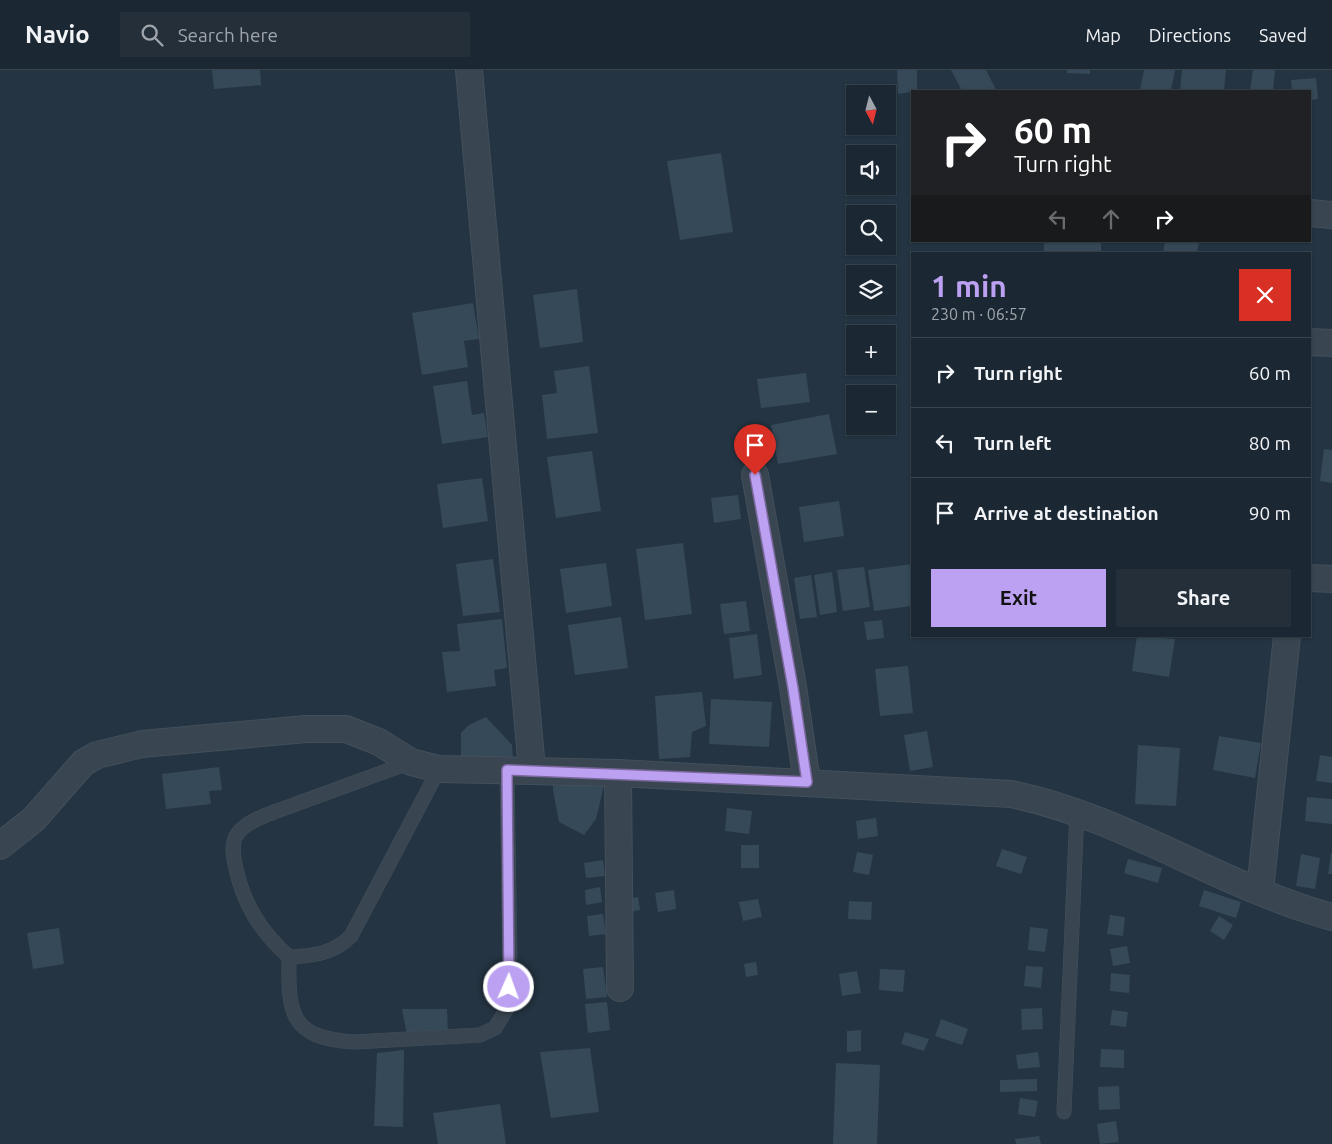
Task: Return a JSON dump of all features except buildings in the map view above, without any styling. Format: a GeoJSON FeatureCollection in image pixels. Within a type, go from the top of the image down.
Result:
{"type":"FeatureCollection","features":[{"type":"Feature","properties":{"kind":"street"},"geometry":{"type":"LineString","coordinates":[[469,70],[519,770]]}},
{"type":"Feature","properties":{"kind":"street"},"geometry":{"type":"LineString","coordinates":[[1311,213],[1332,215]]}},
{"type":"Feature","properties":{"kind":"street"},"geometry":{"type":"LineString","coordinates":[[1311,342],[1332,343]]}},
{"type":"Feature","properties":{"kind":"street"},"geometry":{"type":"LineString","coordinates":[[755,475],[793,688],[807,782]]}},
{"type":"Feature","properties":{"kind":"street"},"geometry":{"type":"LineString","coordinates":[[1311,578],[1332,579]]}},
{"type":"Feature","properties":{"kind":"street"},"geometry":{"type":"LineString","coordinates":[[1260,890],[1287,637]]}},
{"type":"Feature","properties":{"kind":"street"},"geometry":{"type":"LineString","coordinates":[[0,846],[34,819],[83,763],[97,755],[142,744],[306,729],[346,729],[379,742],[411,762],[439,769],[618,773],[1011,794],[1045,801],[1077,812],[1260,890],[1332,918]]}},
{"type":"Feature","properties":{"kind":"street"},"geometry":{"type":"LineString","coordinates":[[618,773],[620,988]]}},
{"type":"Feature","properties":{"kind":"lane"},"geometry":{"type":"LineString","coordinates":[[411,762],[266,814],[246,826],[235,838],[234,858],[245,901],[266,933],[289,956],[289,987],[294,1016],[303,1027],[317,1036],[334,1041],[354,1042],[480,1035],[495,1028],[508,1007],[519,770]]}},
{"type":"Feature","properties":{"kind":"lane"},"geometry":{"type":"LineString","coordinates":[[289,956],[307,956],[334,950],[351,936],[439,769]]}},
{"type":"Feature","properties":{"kind":"lane"},"geometry":{"type":"LineString","coordinates":[[1064,1112],[1077,812]]}},
{"type":"Feature","properties":{"kind":"route"},"geometry":{"type":"LineString","coordinates":[[509,987],[507,770],[532,769],[807,782],[793,688],[755,475]]}}]}
